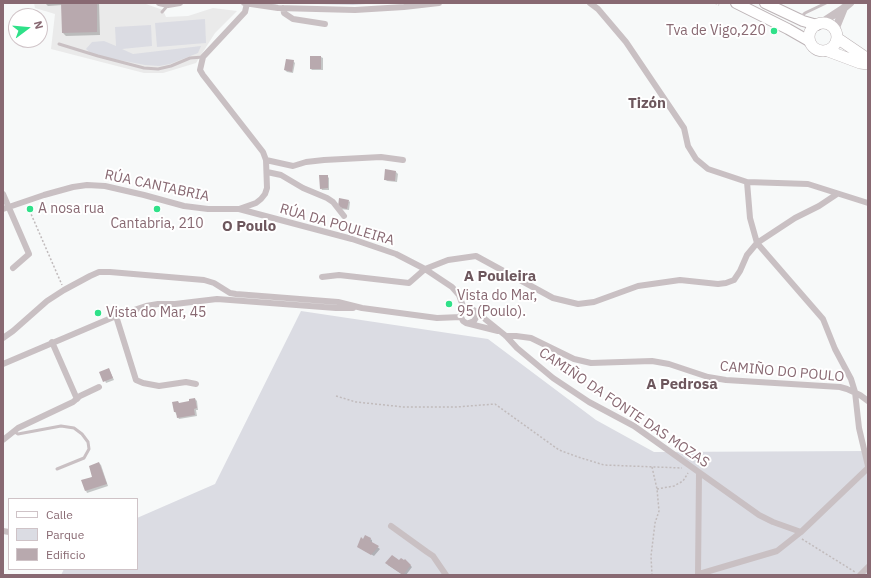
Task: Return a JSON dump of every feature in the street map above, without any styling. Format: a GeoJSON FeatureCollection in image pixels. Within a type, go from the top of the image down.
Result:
{"type":"FeatureCollection","features":[{"type":"Feature","properties":{"kind":"highway"},"geometry":{"type":"LineString","coordinates":[[868,59],[836,34],[829,25],[819,24],[811,30],[809,41],[818,51],[828,51],[860,63],[868,64]]}},
{"type":"Feature","properties":{"kind":"highway"},"geometry":{"type":"LineString","coordinates":[[828,51],[834,46],[836,34]]}},
{"type":"Feature","properties":{"kind":"main road"},"geometry":{"type":"LineString","coordinates":[[736,3],[809,41]]}},
{"type":"Feature","properties":{"kind":"main road"},"geometry":{"type":"LineString","coordinates":[[765,3],[799,20],[819,24]]}},
{"type":"Feature","properties":{"kind":"street"},"geometry":{"type":"LineString","coordinates":[[159,3],[168,5],[180,3]]}},
{"type":"Feature","properties":{"kind":"street"},"geometry":{"type":"LineString","coordinates":[[244,3],[283,8],[355,10],[439,3]]}},
{"type":"Feature","properties":{"kind":"street"},"geometry":{"type":"LineString","coordinates":[[203,57],[245,12],[247,3]]}},
{"type":"Feature","properties":{"kind":"street"},"geometry":{"type":"LineString","coordinates":[[590,3],[598,9],[626,42],[684,128],[688,146],[696,159],[708,168],[747,182],[808,184],[868,204]]}},
{"type":"Feature","properties":{"kind":"street"},"geometry":{"type":"LineString","coordinates":[[819,24],[847,6]]}},
{"type":"Feature","properties":{"kind":"street"},"geometry":{"type":"LineString","coordinates":[[836,34],[847,6]]}},
{"type":"Feature","properties":{"kind":"street"},"geometry":{"type":"LineString","coordinates":[[283,8],[284,13],[293,19],[325,24]]}},
{"type":"Feature","properties":{"kind":"street","name":"RÚA CANTABRIA"},"geometry":{"type":"LineString","coordinates":[[6,208],[58,191],[87,185],[105,186],[184,206],[212,210],[239,209],[256,203],[265,194],[267,188],[266,160],[263,152],[203,75],[200,70],[203,57]]}},
{"type":"Feature","properties":{"kind":"street"},"geometry":{"type":"LineString","coordinates":[[266,160],[293,166],[306,162],[324,160],[381,158],[403,160]]}},
{"type":"Feature","properties":{"kind":"street"},"geometry":{"type":"LineString","coordinates":[[267,172],[281,176],[303,188],[327,198],[333,202],[344,216]]}},
{"type":"Feature","properties":{"kind":"street"},"geometry":{"type":"LineString","coordinates":[[699,473],[699,574],[777,551],[799,534],[868,467],[859,428],[852,379],[835,349],[823,319],[757,243],[750,218],[747,182]]}},
{"type":"Feature","properties":{"kind":"street"},"geometry":{"type":"LineString","coordinates":[[3,194],[6,208],[28,254],[13,268]]}},
{"type":"Feature","properties":{"kind":"street"},"geometry":{"type":"LineString","coordinates":[[322,277],[339,275],[409,283],[425,269],[448,260],[476,256],[553,298],[578,304],[594,302],[638,286],[680,280],[718,284],[726,283],[734,280],[747,255],[757,243],[795,218],[819,206],[837,194]]}},
{"type":"Feature","properties":{"kind":"street","name":"RÚA DA POULEIRA"},"geometry":{"type":"LineString","coordinates":[[239,209],[369,244],[396,254],[444,280],[456,290],[462,298],[464,309]]}},
{"type":"Feature","properties":{"kind":"street"},"geometry":{"type":"LineString","coordinates":[[3,338],[13,331],[46,300],[99,272],[204,280],[220,286],[230,293],[236,294],[338,302],[362,308],[437,318],[461,317]]}},
{"type":"Feature","properties":{"kind":"street"},"geometry":{"type":"LineString","coordinates":[[220,286],[226,300]]}},
{"type":"Feature","properties":{"kind":"street"},"geometry":{"type":"LineString","coordinates":[[3,364],[116,316],[146,306],[158,304],[175,304],[210,299],[336,308],[362,308]]}},
{"type":"Feature","properties":{"kind":"street"},"geometry":{"type":"LineString","coordinates":[[469,323],[473,322],[476,318],[475,311],[471,308],[464,309],[461,313],[461,317],[464,322],[504,334]]}},
{"type":"Feature","properties":{"kind":"street","name":"CAMIÑO DA FONTE DAS MOZAS"},"geometry":{"type":"LineString","coordinates":[[475,311],[504,334],[517,348],[553,378],[589,402],[634,426],[759,515],[799,534]]}},
{"type":"Feature","properties":{"kind":"street"},"geometry":{"type":"LineString","coordinates":[[116,316],[136,380],[158,386],[186,382],[196,384]]}},
{"type":"Feature","properties":{"kind":"street","name":"CAMIÑO DO POULO"},"geometry":{"type":"LineString","coordinates":[[504,334],[531,338],[574,359],[591,364],[652,361],[669,364],[708,378],[762,383],[832,386],[855,392],[868,401]]}},
{"type":"Feature","properties":{"kind":"street"},"geometry":{"type":"LineString","coordinates":[[52,342],[77,399]]}},
{"type":"Feature","properties":{"kind":"street"},"geometry":{"type":"LineString","coordinates":[[3,440],[13,431],[35,419],[73,402],[87,392],[99,387]]}},
{"type":"Feature","properties":{"kind":"street"},"geometry":{"type":"LineString","coordinates":[[391,526],[428,552],[446,575]]}},
{"type":"Feature","properties":{"kind":"street"},"geometry":{"type":"LineString","coordinates":[[860,575],[868,567]]}},
{"type":"Feature","properties":{"kind":"lane"},"geometry":{"type":"LineString","coordinates":[[799,20],[805,13],[826,3]]}},
{"type":"Feature","properties":{"kind":"lane"},"geometry":{"type":"LineString","coordinates":[[162,12],[168,5]]}},
{"type":"Feature","properties":{"kind":"lane"},"geometry":{"type":"LineString","coordinates":[[60,44],[144,68],[158,69],[171,66],[190,58],[203,57]]}},
{"type":"Feature","properties":{"kind":"lane"},"geometry":{"type":"LineString","coordinates":[[13,431],[18,434],[61,426],[74,428],[82,434],[88,442],[89,449],[84,458],[57,469]]}},
{"type":"Feature","properties":{"kind":"path"},"geometry":{"type":"LineString","coordinates":[[715,3],[719,5]]}},
{"type":"Feature","properties":{"kind":"path"},"geometry":{"type":"LineString","coordinates":[[27,206],[64,290]]}},
{"type":"Feature","properties":{"kind":"path"},"geometry":{"type":"LineString","coordinates":[[336,396],[356,402],[404,407],[456,407],[495,404],[559,450],[578,457],[604,465],[674,469],[692,467]]}},
{"type":"Feature","properties":{"kind":"path"},"geometry":{"type":"LineString","coordinates":[[652,467],[658,488],[659,511],[655,523],[651,556],[652,575]]}},
{"type":"Feature","properties":{"kind":"path"},"geometry":{"type":"LineString","coordinates":[[658,488],[674,486],[683,481],[692,467]]}},
{"type":"Feature","properties":{"kind":"path"},"geometry":{"type":"LineString","coordinates":[[799,534],[860,575]]}},
{"type":"Feature","properties":{"kind":"shaded area"},"geometry":{"type":"Polygon","coordinates":[[[34,3],[143,3],[163,10],[166,17],[188,16],[213,8],[237,11],[215,33],[196,63],[163,73],[144,73],[51,49],[55,14],[48,12],[48,8],[35,8],[34,3]]]}},
{"type":"Feature","properties":{"kind":"green space"},"geometry":{"type":"Polygon","coordinates":[[[259,3],[283,3],[274,5],[259,3]]]}},
{"type":"Feature","properties":{"kind":"green space"},"geometry":{"type":"Polygon","coordinates":[[[283,3],[379,3],[353,5],[283,3]]]}},
{"type":"Feature","properties":{"kind":"green space"},"geometry":{"type":"Polygon","coordinates":[[[205,19],[206,43],[157,47],[155,23],[205,19]]]}},
{"type":"Feature","properties":{"kind":"green space"},"geometry":{"type":"Polygon","coordinates":[[[151,25],[152,46],[122,49],[133,54],[201,46],[198,53],[170,64],[159,66],[145,65],[93,55],[86,49],[92,42],[104,41],[116,46],[115,27],[151,25]]]}},
{"type":"Feature","properties":{"kind":"green space"},"geometry":{"type":"Polygon","coordinates":[[[301,311],[488,339],[596,420],[654,452],[868,451],[868,575],[61,575],[64,570],[138,570],[138,518],[215,484],[301,311]]]}},
{"type":"Feature","properties":{"kind":"building"},"geometry":{"type":"Polygon","coordinates":[[[61,3],[97,3],[97,32],[62,33],[61,3]]]}},
{"type":"Feature","properties":{"kind":"building"},"geometry":{"type":"Polygon","coordinates":[[[310,56],[321,56],[321,69],[310,69],[310,56]]]}},
{"type":"Feature","properties":{"kind":"building"},"geometry":{"type":"Polygon","coordinates":[[[286,59],[294,60],[292,72],[284,70],[286,59]]]}},
{"type":"Feature","properties":{"kind":"building"},"geometry":{"type":"Polygon","coordinates":[[[385,169],[396,171],[395,181],[384,180],[385,169]]]}},
{"type":"Feature","properties":{"kind":"building"},"geometry":{"type":"Polygon","coordinates":[[[319,175],[328,175],[328,188],[320,189],[319,175]]]}},
{"type":"Feature","properties":{"kind":"building"},"geometry":{"type":"Polygon","coordinates":[[[339,198],[349,200],[347,209],[338,207],[339,198]]]}},
{"type":"Feature","properties":{"kind":"building"},"geometry":{"type":"Polygon","coordinates":[[[109,368],[113,378],[103,382],[99,372],[109,368]]]}},
{"type":"Feature","properties":{"kind":"building"},"geometry":{"type":"Polygon","coordinates":[[[195,398],[197,408],[194,409],[195,415],[177,418],[172,402],[178,401],[179,403],[195,398]]]}},
{"type":"Feature","properties":{"kind":"building"},"geometry":{"type":"Polygon","coordinates":[[[99,462],[107,484],[85,491],[81,480],[92,477],[89,466],[99,462]]]}},
{"type":"Feature","properties":{"kind":"building"},"geometry":{"type":"Polygon","coordinates":[[[365,535],[371,538],[370,541],[379,546],[371,555],[357,547],[361,537],[363,539],[365,535]]]}},
{"type":"Feature","properties":{"kind":"building"},"geometry":{"type":"Polygon","coordinates":[[[392,555],[399,560],[401,558],[404,560],[405,559],[411,565],[403,575],[385,563],[392,555]]]}},
{"type":"Feature","properties":{"kind":"place","name":"Tva de Vigo,220"},"geometry":{"type":"Point","coordinates":[774,31]}},
{"type":"Feature","properties":{"kind":"place","name":"A nosa rua"},"geometry":{"type":"Point","coordinates":[30,209]}},
{"type":"Feature","properties":{"kind":"place","name":"Cantabria, 210"},"geometry":{"type":"Point","coordinates":[157,209]}},
{"type":"Feature","properties":{"kind":"place","name":"Vista do Mar, 95 (Poulo)."},"geometry":{"type":"Point","coordinates":[449,304]}},
{"type":"Feature","properties":{"kind":"place","name":"Vista do Mar, 45"},"geometry":{"type":"Point","coordinates":[98,313]}},
{"type":"Feature","properties":{"kind":"district","name":"Tizón"},"geometry":{"type":"Point","coordinates":[647,104]}},
{"type":"Feature","properties":{"kind":"district","name":"O Poulo"},"geometry":{"type":"Point","coordinates":[249,227]}},
{"type":"Feature","properties":{"kind":"district","name":"A Pouleira"},"geometry":{"type":"Point","coordinates":[500,277]}},
{"type":"Feature","properties":{"kind":"district","name":"A Pedrosa"},"geometry":{"type":"Point","coordinates":[682,385]}}]}
